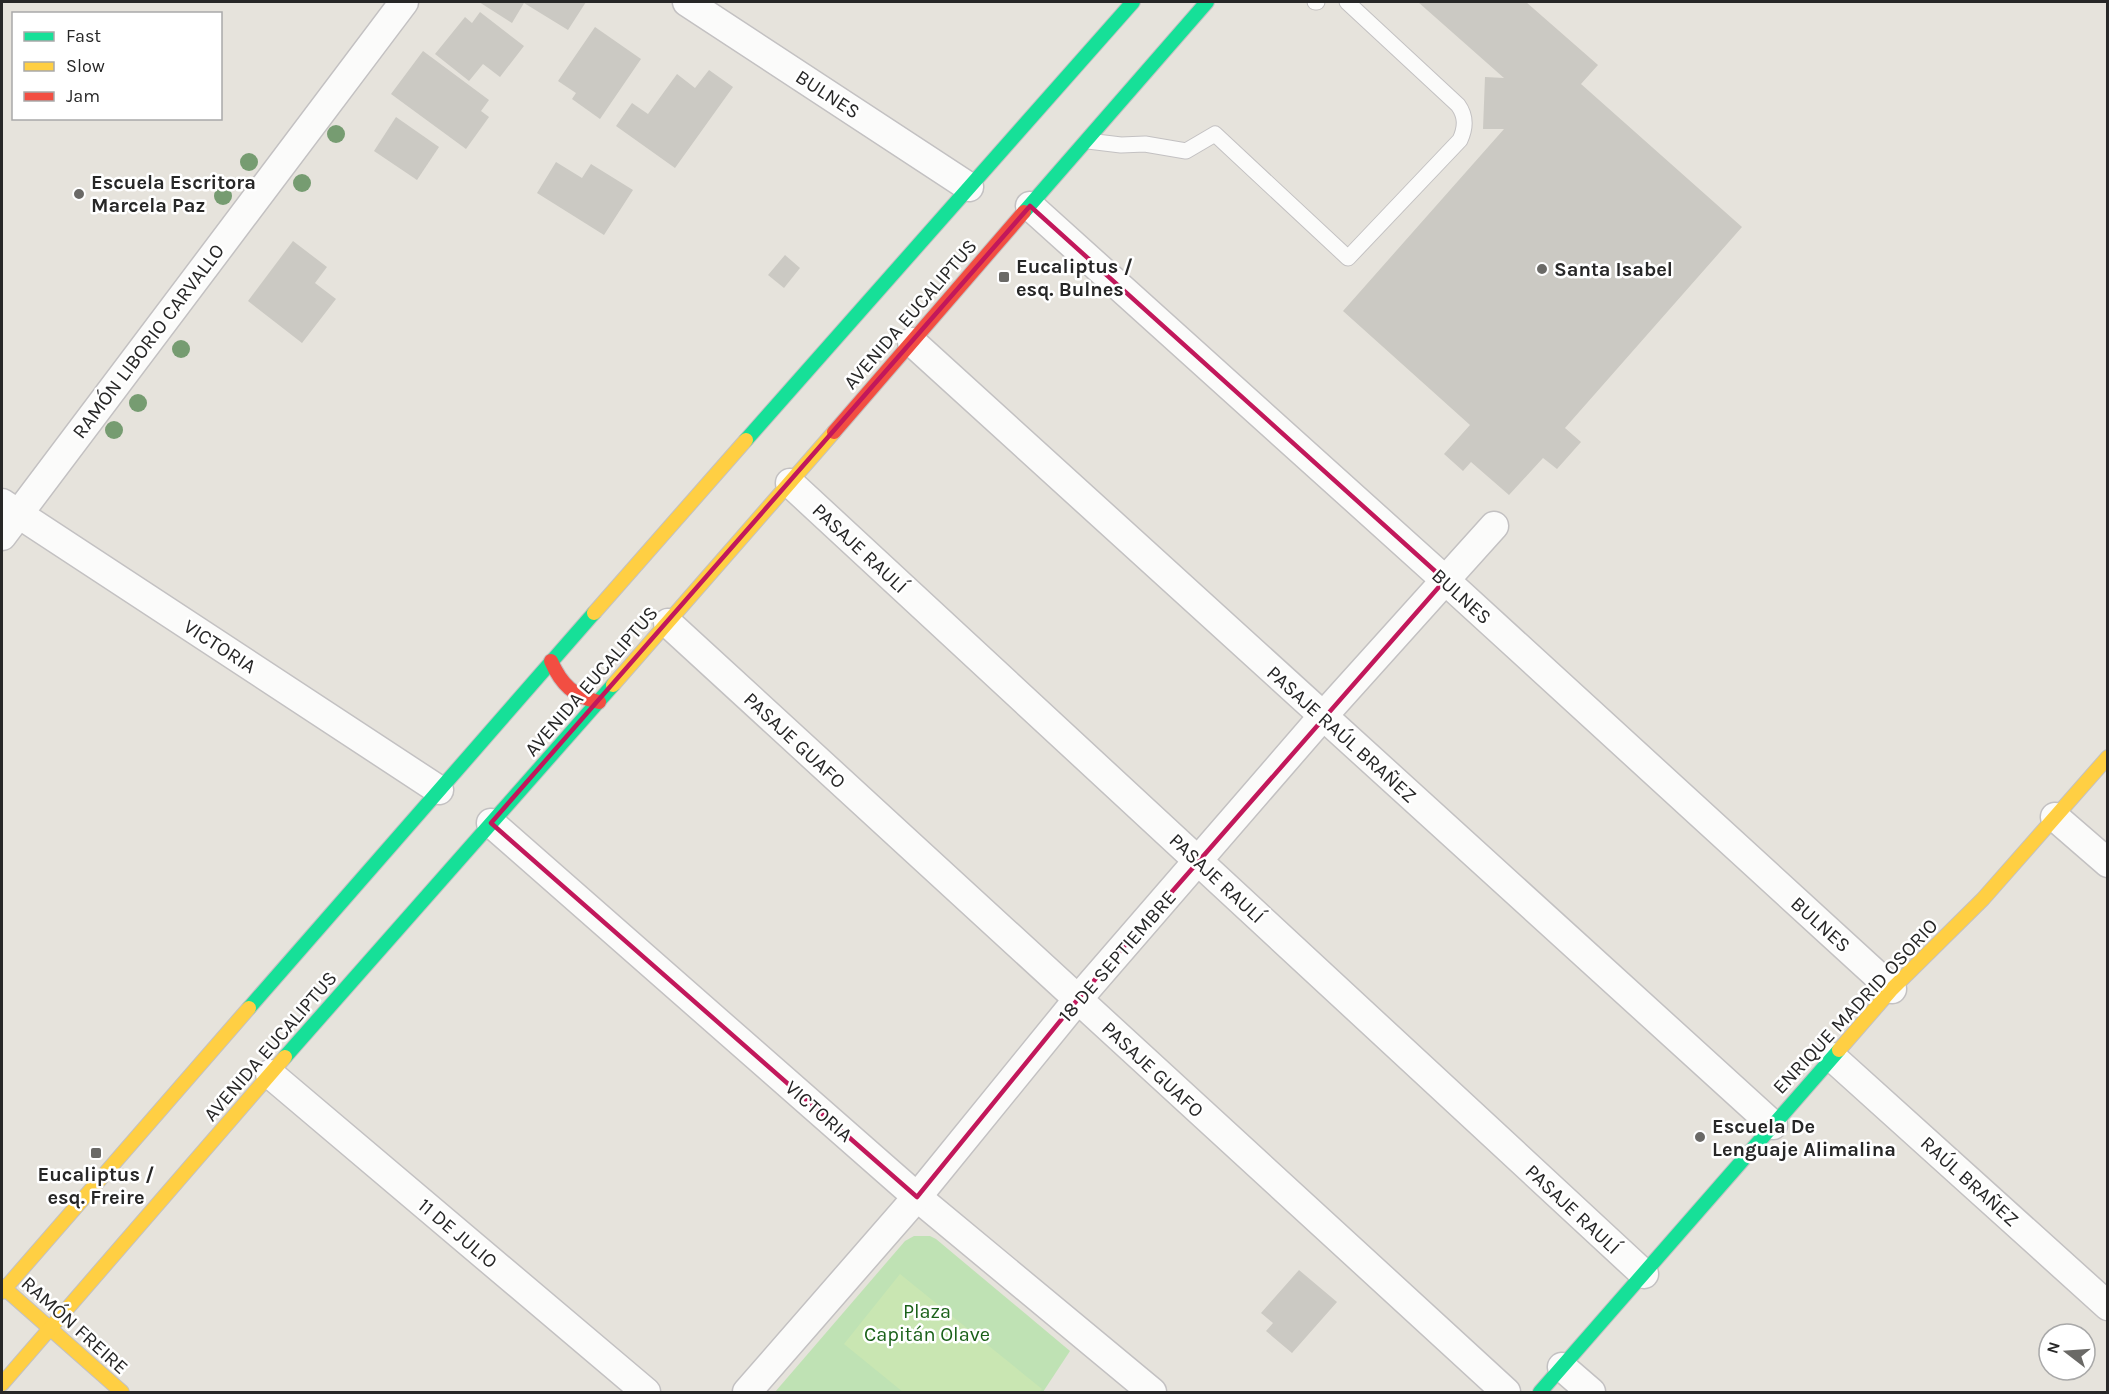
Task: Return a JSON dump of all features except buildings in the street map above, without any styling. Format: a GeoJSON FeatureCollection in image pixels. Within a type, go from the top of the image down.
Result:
{"type":"FeatureCollection","features":[{"type":"Feature","properties":{"kind":"main road","name":"AVENIDA EUCALIPTUS"},"geometry":{"type":"LineString","coordinates":[[2,1289],[1133,2]]}},
{"type":"Feature","properties":{"kind":"main road","name":"AVENIDA EUCALIPTUS"},"geometry":{"type":"LineString","coordinates":[[2,1384],[270,1074],[668,623],[1207,2]]}},
{"type":"Feature","properties":{"kind":"main road"},"geometry":{"type":"LineString","coordinates":[[551,662],[556,676],[565,687],[580,697],[599,702]]}},
{"type":"Feature","properties":{"kind":"main road","name":"ENRIQUE MADRID OSORIO"},"geometry":{"type":"LineString","coordinates":[[1540,1392],[1892,989],[1983,899],[2108,757]]}},
{"type":"Feature","properties":{"kind":"main road","name":"RAMÓN FREIRE"},"geometry":{"type":"LineString","coordinates":[[2,1289],[122,1392]]}},
{"type":"Feature","properties":{"kind":"street","name":"RAMÓN LIBORIO CARVALLO"},"geometry":{"type":"LineString","coordinates":[[7,518],[404,2]]}},
{"type":"Feature","properties":{"kind":"street","name":"BULNES"},"geometry":{"type":"LineString","coordinates":[[687,2],[969,187]]}},
{"type":"Feature","properties":{"kind":"street","name":"BULNES"},"geometry":{"type":"LineString","coordinates":[[1030,206],[1445,580],[1892,989]]}},
{"type":"Feature","properties":{"kind":"street","name":"PASAJE RAÚL BRAÑEZ"},"geometry":{"type":"LineString","coordinates":[[912,342],[1773,1125]]}},
{"type":"Feature","properties":{"kind":"street","name":"PASAJE RAULÍ"},"geometry":{"type":"LineString","coordinates":[[790,483],[1644,1274]]}},
{"type":"Feature","properties":{"kind":"street","name":"VICTORIA"},"geometry":{"type":"LineString","coordinates":[[7,518],[439,790]]}},
{"type":"Feature","properties":{"kind":"street","name":"18 DE SEPTIEMBRE"},"geometry":{"type":"LineString","coordinates":[[747,1392],[917,1197],[1078,999],[1323,716],[1494,526]]}},
{"type":"Feature","properties":{"kind":"street","name":"PASAJE GUAFO"},"geometry":{"type":"LineString","coordinates":[[668,623],[1506,1392]]}},
{"type":"Feature","properties":{"kind":"street"},"geometry":{"type":"LineString","coordinates":[[2055,817],[2108,863]]}},
{"type":"Feature","properties":{"kind":"street","name":"VICTORIA"},"geometry":{"type":"LineString","coordinates":[[491,823],[917,1197],[1152,1392]]}},
{"type":"Feature","properties":{"kind":"street","name":"RAÚL BRAÑEZ"},"geometry":{"type":"LineString","coordinates":[[1832,1057],[2108,1306]]}},
{"type":"Feature","properties":{"kind":"street","name":"11 DE JULIO"},"geometry":{"type":"LineString","coordinates":[[270,1074],[646,1392]]}},
{"type":"Feature","properties":{"kind":"street"},"geometry":{"type":"LineString","coordinates":[[1562,1367],[1591,1392]]}},
{"type":"Feature","properties":{"kind":"lane"},"geometry":{"type":"LineString","coordinates":[[1087,141],[1121,145],[1145,144],[1186,151],[1215,134],[1348,258],[1460,140],[1465,124],[1458,105],[1347,2]]}},
{"type":"Feature","properties":{"kind":"highlighted area"},"geometry":{"type":"Polygon","coordinates":[[[1030,206],[1445,580],[1078,999],[917,1197],[491,823],[1030,206]]]}},
{"type":"Feature","properties":{"kind":"green space","name":"Plaza Capitán Olave"},"geometry":{"type":"Polygon","coordinates":[[[914,1236],[930,1236],[936,1239],[1070,1351],[1043,1392],[775,1392],[905,1241],[914,1236]]]}},
{"type":"Feature","properties":{"kind":"green space"},"geometry":{"type":"Polygon","coordinates":[[[900,1274],[1042,1389],[1039,1392],[903,1392],[844,1344],[900,1274]]]}},
{"type":"Feature","properties":{"kind":"traffic: fast"},"geometry":{"type":"LineString","coordinates":[[746,440],[1133,2]]}},
{"type":"Feature","properties":{"kind":"traffic: fast"},"geometry":{"type":"LineString","coordinates":[[1024,212],[1207,2]]}},
{"type":"Feature","properties":{"kind":"traffic: fast"},"geometry":{"type":"LineString","coordinates":[[249,1008],[594,613]]}},
{"type":"Feature","properties":{"kind":"traffic: fast"},"geometry":{"type":"LineString","coordinates":[[285,1057],[613,685]]}},
{"type":"Feature","properties":{"kind":"traffic: fast"},"geometry":{"type":"LineString","coordinates":[[1540,1392],[1839,1050]]}},
{"type":"Feature","properties":{"kind":"traffic: slow"},"geometry":{"type":"LineString","coordinates":[[613,685],[834,432]]}},
{"type":"Feature","properties":{"kind":"traffic: slow"},"geometry":{"type":"LineString","coordinates":[[594,613],[746,440]]}},
{"type":"Feature","properties":{"kind":"traffic: slow"},"geometry":{"type":"LineString","coordinates":[[1839,1050],[1892,989],[1983,899],[2108,757]]}},
{"type":"Feature","properties":{"kind":"traffic: slow"},"geometry":{"type":"LineString","coordinates":[[2,1292],[249,1008]]}},
{"type":"Feature","properties":{"kind":"traffic: slow"},"geometry":{"type":"LineString","coordinates":[[2,1384],[285,1057]]}},
{"type":"Feature","properties":{"kind":"traffic: slow"},"geometry":{"type":"LineString","coordinates":[[2,1286],[122,1392]]}},
{"type":"Feature","properties":{"kind":"traffic: jam"},"geometry":{"type":"LineString","coordinates":[[834,432],[1024,212]]}},
{"type":"Feature","properties":{"kind":"traffic: jam"},"geometry":{"type":"LineString","coordinates":[[551,661],[569,688],[582,697],[599,702]]}},
{"type":"Feature","properties":{"kind":"place","name":"Escuela Escritora Marcela Paz"},"geometry":{"type":"Point","coordinates":[79,194]}},
{"type":"Feature","properties":{"kind":"place","name":"Santa Isabel"},"geometry":{"type":"Point","coordinates":[1542,269]}},
{"type":"Feature","properties":{"kind":"place","name":"Eucaliptus / esq. Bulnes"},"geometry":{"type":"Point","coordinates":[1004,277]}},
{"type":"Feature","properties":{"kind":"place","name":"Escuela De Lenguaje Alimalina"},"geometry":{"type":"Point","coordinates":[1700,1137]}},
{"type":"Feature","properties":{"kind":"place","name":"Eucaliptus / esq. Freire"},"geometry":{"type":"Point","coordinates":[96,1153]}}]}
